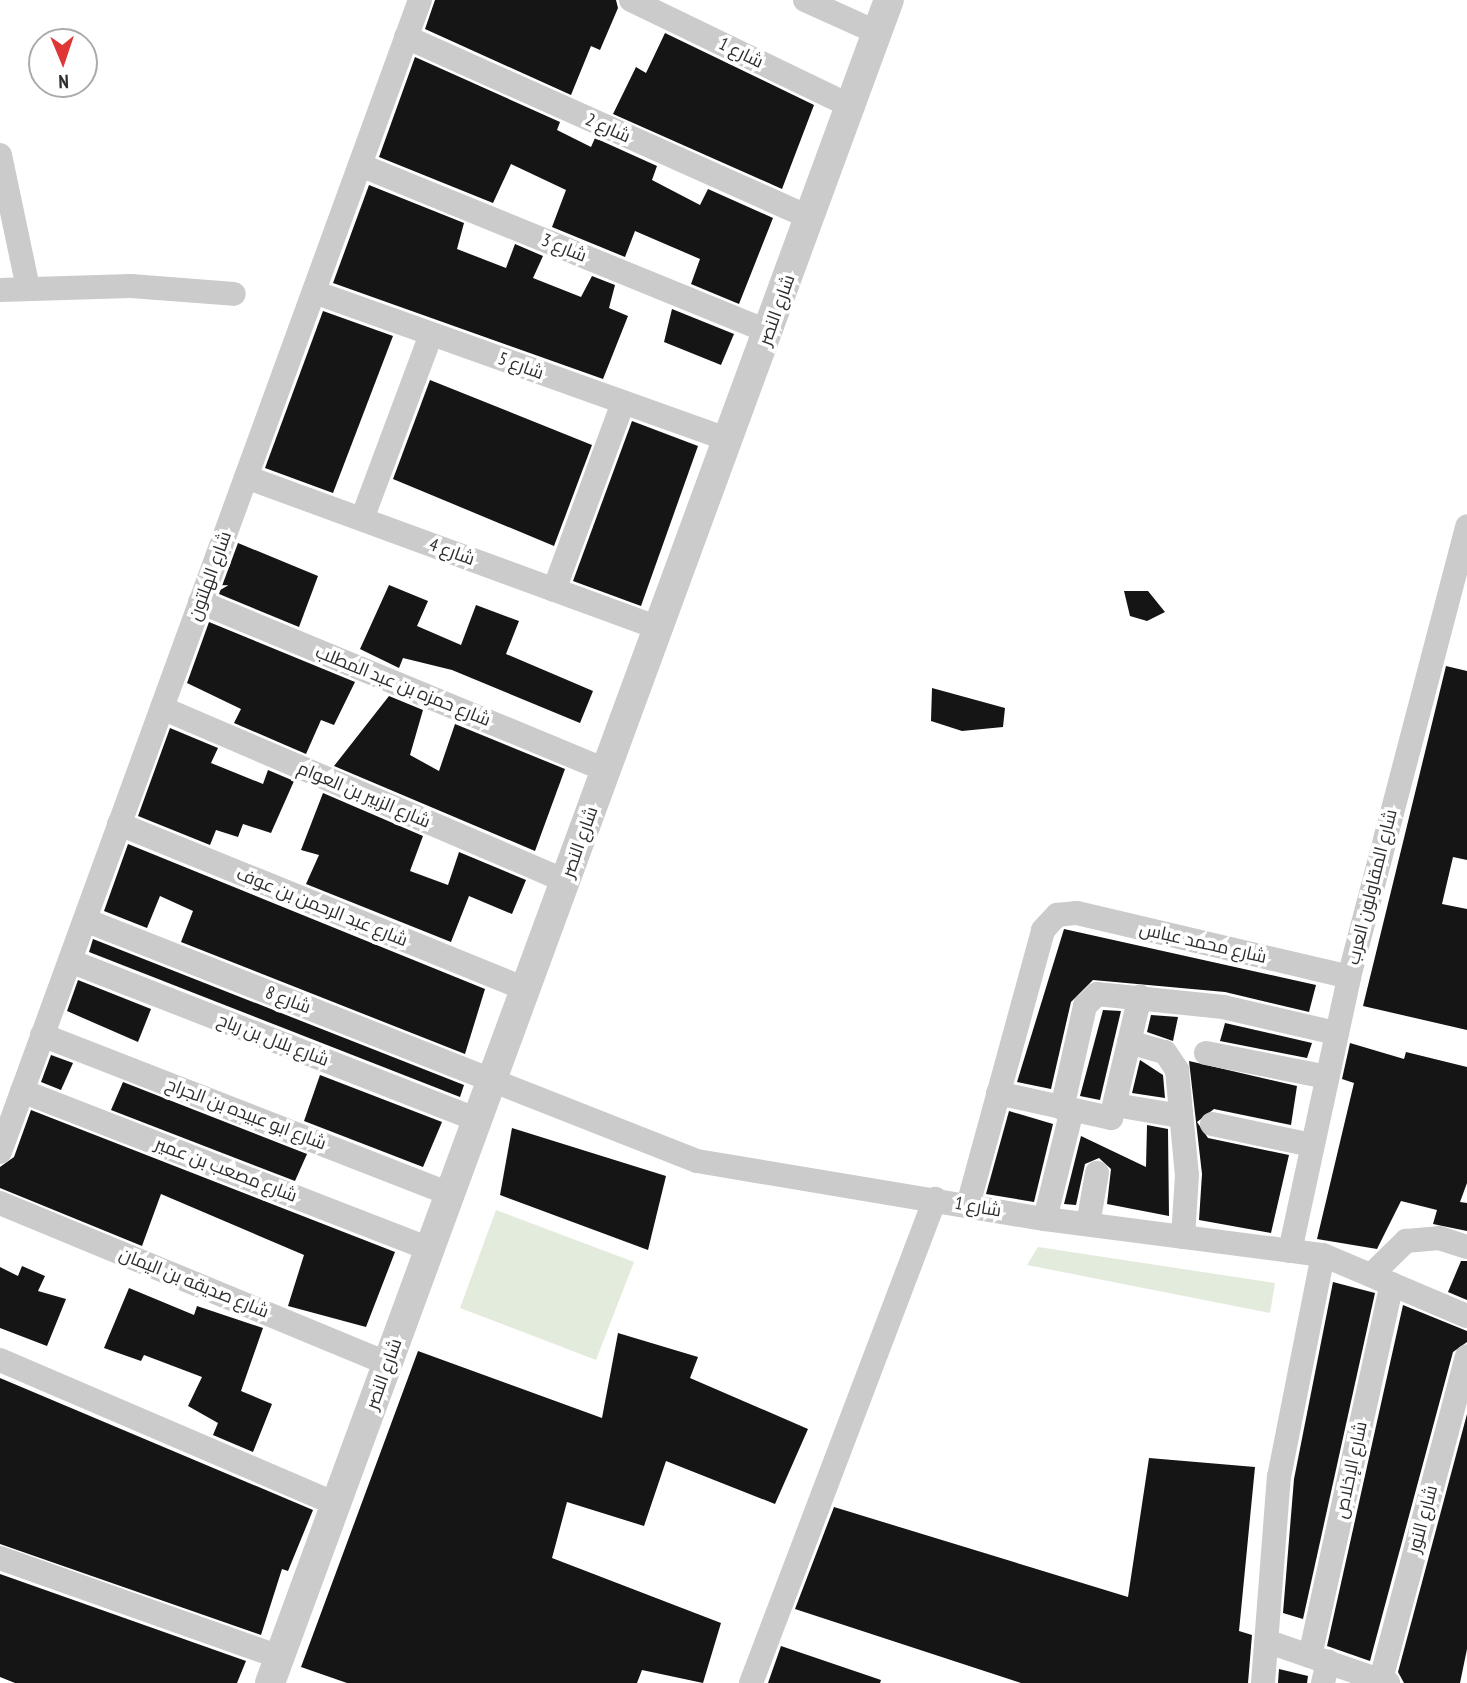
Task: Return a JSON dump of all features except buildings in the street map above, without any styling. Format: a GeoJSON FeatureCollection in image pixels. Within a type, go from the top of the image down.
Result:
{"type":"FeatureCollection","features":[{"type":"Feature","properties":{"kind":"street","name":"شارع الهلتون"},"geometry":{"type":"LineString","coordinates":[[0,1152],[420,0]]}},
{"type":"Feature","properties":{"kind":"street","name":"شارع 1"},"geometry":{"type":"LineString","coordinates":[[631,0],[852,107]]}},
{"type":"Feature","properties":{"kind":"street"},"geometry":{"type":"LineString","coordinates":[[805,0],[876,32]]}},
{"type":"Feature","properties":{"kind":"street","name":"شارع النصر"},"geometry":{"type":"LineString","coordinates":[[274,1670],[852,107],[889,0]]}},
{"type":"Feature","properties":{"kind":"street","name":"شارع 2"},"geometry":{"type":"LineString","coordinates":[[406,37],[810,218]]}},
{"type":"Feature","properties":{"kind":"street"},"geometry":{"type":"LineString","coordinates":[[0,155],[28,288]]}},
{"type":"Feature","properties":{"kind":"street","name":"شارع 3"},"geometry":{"type":"LineString","coordinates":[[360,165],[769,332]]}},
{"type":"Feature","properties":{"kind":"street"},"geometry":{"type":"LineString","coordinates":[[0,290],[28,288],[234,294]]}},
{"type":"Feature","properties":{"kind":"street","name":"شارع 5"},"geometry":{"type":"LineString","coordinates":[[314,292],[729,440]]}},
{"type":"Feature","properties":{"kind":"street"},"geometry":{"type":"LineString","coordinates":[[362,519],[431,334]]}},
{"type":"Feature","properties":{"kind":"street"},"geometry":{"type":"LineString","coordinates":[[554,590],[623,402]]}},
{"type":"Feature","properties":{"kind":"street","name":"شارع 4"},"geometry":{"type":"LineString","coordinates":[[246,477],[659,628]]}},
{"type":"Feature","properties":{"kind":"street","name":"شارع المقاولون العرب"},"geometry":{"type":"LineString","coordinates":[[1290,1251],[1349,977],[1467,526]]}},
{"type":"Feature","properties":{"kind":"street","name":"شارع حمزه بن عبد المطلب"},"geometry":{"type":"LineString","coordinates":[[200,603],[606,770]]}},
{"type":"Feature","properties":{"kind":"street","name":"شارع الزبير بن العوام"},"geometry":{"type":"LineString","coordinates":[[162,708],[566,881]]}},
{"type":"Feature","properties":{"kind":"street","name":"شارع عبد الرحمن بن عوف"},"geometry":{"type":"LineString","coordinates":[[119,824],[526,989]]}},
{"type":"Feature","properties":{"kind":"street","name":"شارع محمد عباس"},"geometry":{"type":"LineString","coordinates":[[998,1093],[1043,930],[1058,915],[1077,913],[1349,977]]}},
{"type":"Feature","properties":{"kind":"street","name":"شارع 8"},"geometry":{"type":"LineString","coordinates":[[85,920],[492,1080]]}},
{"type":"Feature","properties":{"kind":"street","name":"شارع بلال بن رباح"},"geometry":{"type":"LineString","coordinates":[[70,961],[477,1120]]}},
{"type":"Feature","properties":{"kind":"street"},"geometry":{"type":"LineString","coordinates":[[1045,1219],[1085,1006],[1097,994],[1140,996],[1336,1033]]}},
{"type":"Feature","properties":{"kind":"street"},"geometry":{"type":"LineString","coordinates":[[968,1205],[998,1093],[1109,1119],[1115,1105],[1140,996]]}},
{"type":"Feature","properties":{"kind":"street","name":"شارع ابو عبيده بن الجراح"},"geometry":{"type":"LineString","coordinates":[[43,1035],[450,1194]]}},
{"type":"Feature","properties":{"kind":"street"},"geometry":{"type":"LineString","coordinates":[[1129,1042],[1155,1047],[1172,1060],[1181,1116],[1187,1201],[1183,1237]]}},
{"type":"Feature","properties":{"kind":"street"},"geometry":{"type":"LineString","coordinates":[[1206,1053],[1327,1077]]}},
{"type":"Feature","properties":{"kind":"street","name":"شارع 1"},"geometry":{"type":"LineString","coordinates":[[492,1080],[698,1161],[1045,1219],[1322,1255],[1467,1316]]}},
{"type":"Feature","properties":{"kind":"street","name":"شارع مصعب بن عمير"},"geometry":{"type":"LineString","coordinates":[[22,1091],[429,1249]]}},
{"type":"Feature","properties":{"kind":"street"},"geometry":{"type":"LineString","coordinates":[[1115,1105],[1181,1116]]}},
{"type":"Feature","properties":{"kind":"street"},"geometry":{"type":"LineString","coordinates":[[1212,1124],[1312,1145]]}},
{"type":"Feature","properties":{"kind":"street"},"geometry":{"type":"LineString","coordinates":[[1088,1224],[1097,1173]]}},
{"type":"Feature","properties":{"kind":"street"},"geometry":{"type":"LineString","coordinates":[[751,1683],[935,1199]]}},
{"type":"Feature","properties":{"kind":"street","name":"شارع صديقه بن اليمان"},"geometry":{"type":"LineString","coordinates":[[0,1203],[387,1363]]}},
{"type":"Feature","properties":{"kind":"street"},"geometry":{"type":"LineString","coordinates":[[1381,1280],[1406,1241],[1439,1238],[1467,1247]]}},
{"type":"Feature","properties":{"kind":"street"},"geometry":{"type":"LineString","coordinates":[[1264,1683],[1279,1477],[1322,1255]]}},
{"type":"Feature","properties":{"kind":"street","name":"شارع الإخلاص"},"geometry":{"type":"LineString","coordinates":[[1320,1667],[1381,1280]]}},
{"type":"Feature","properties":{"kind":"street","name":"شارع النور"},"geometry":{"type":"LineString","coordinates":[[1383,1682],[1467,1356]]}},
{"type":"Feature","properties":{"kind":"street"},"geometry":{"type":"LineString","coordinates":[[0,1360],[336,1504]]}},
{"type":"Feature","properties":{"kind":"street"},"geometry":{"type":"LineString","coordinates":[[0,1558],[274,1670]]}},
{"type":"Feature","properties":{"kind":"street"},"geometry":{"type":"LineString","coordinates":[[1269,1642],[1320,1667],[1383,1682]]}},
{"type":"Feature","properties":{"kind":"green space"},"geometry":{"type":"Polygon","coordinates":[[[496,1210],[634,1262],[596,1360],[460,1308],[496,1210]]]}},
{"type":"Feature","properties":{"kind":"green space"},"geometry":{"type":"Polygon","coordinates":[[[1038,1247],[1275,1283],[1270,1313],[1027,1265],[1038,1247]]]}}]}
